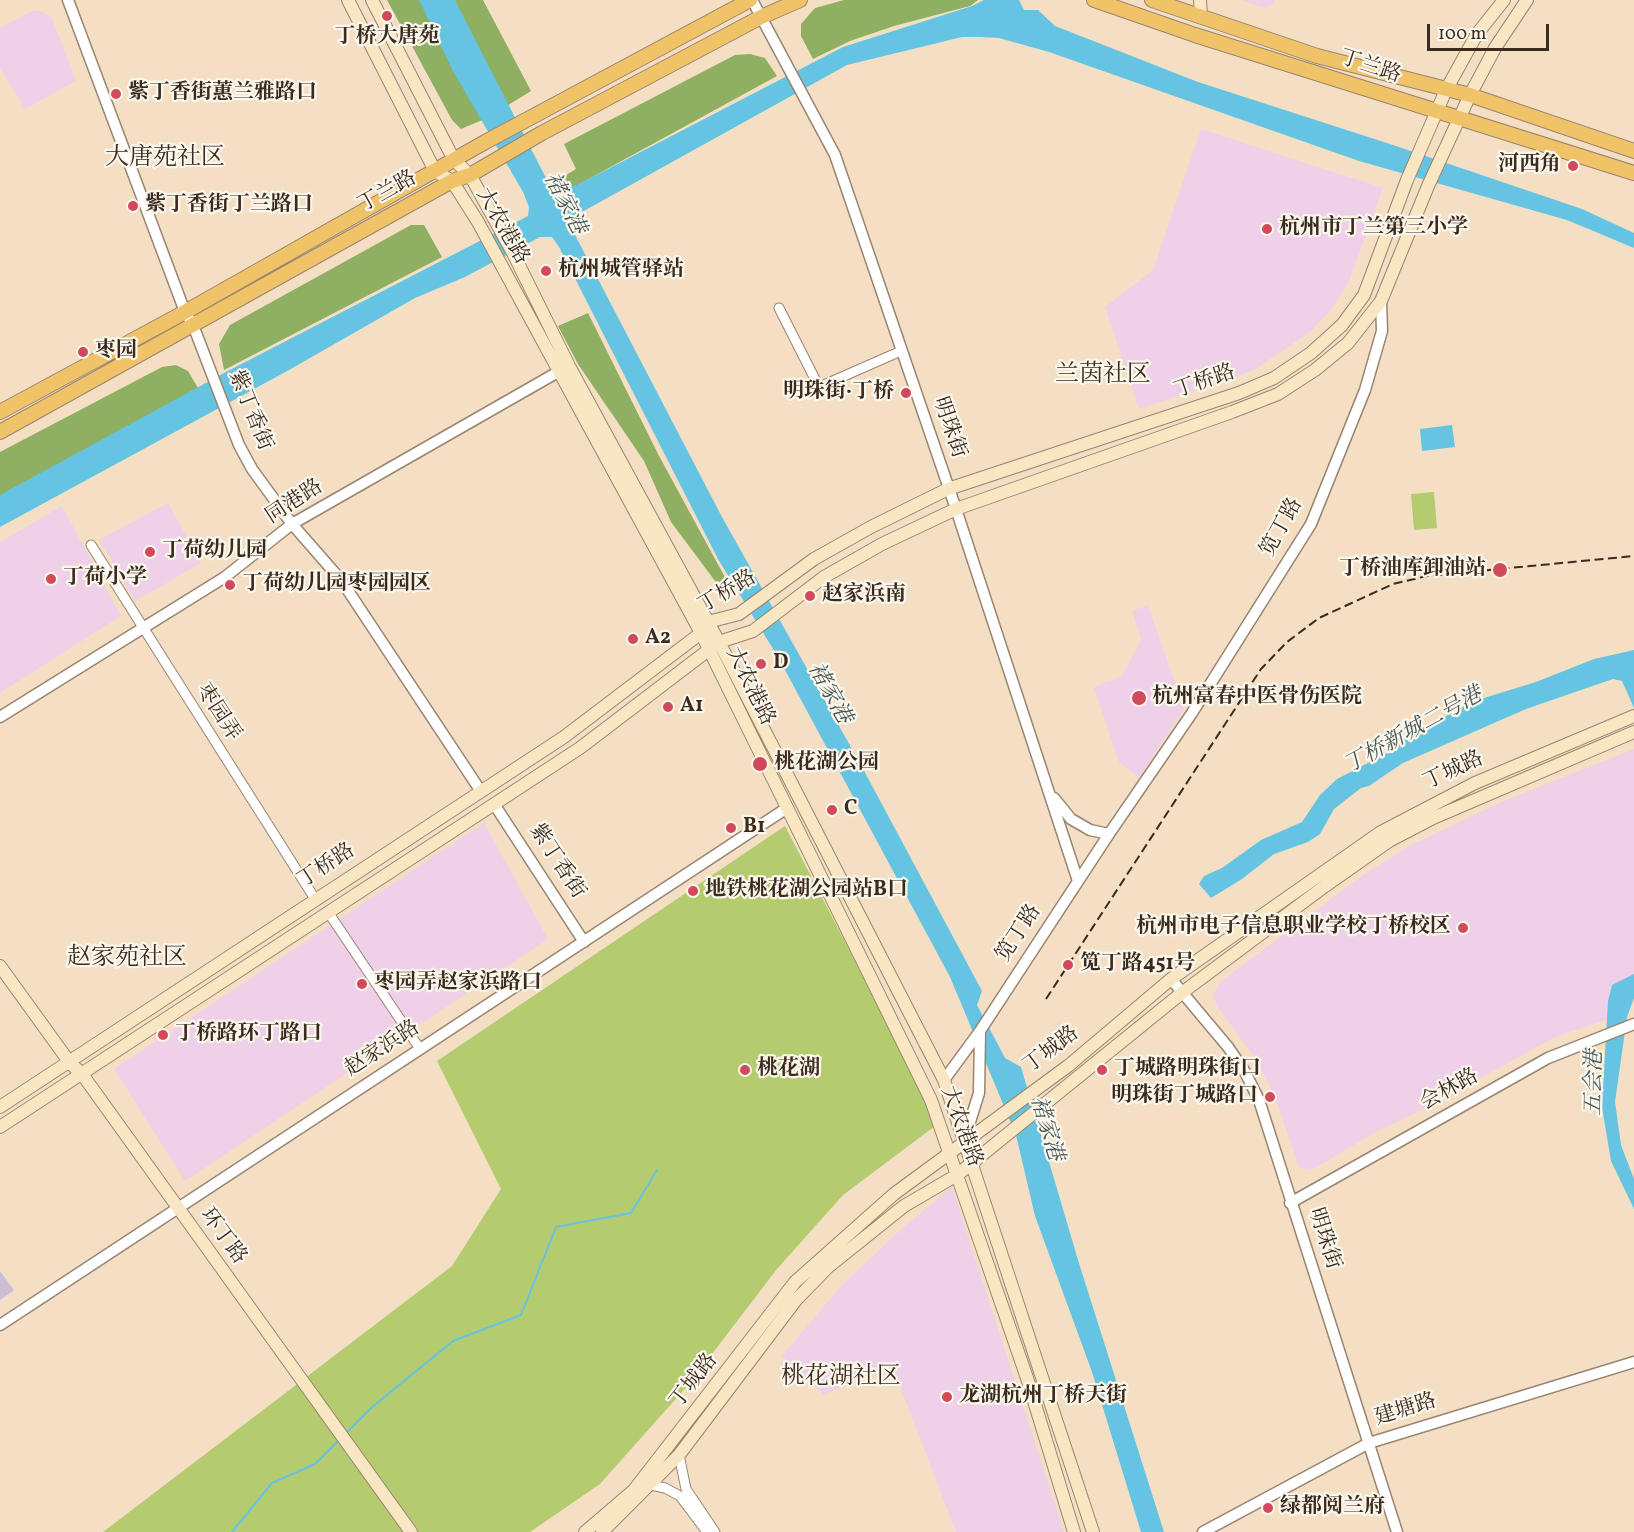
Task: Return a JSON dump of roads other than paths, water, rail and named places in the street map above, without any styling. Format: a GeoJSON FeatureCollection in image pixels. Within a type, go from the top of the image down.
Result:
{"type":"FeatureCollection","features":[{"type":"Feature","properties":{"kind":"main road"},"geometry":{"type":"LineString","coordinates":[[348,0],[435,171]]}},
{"type":"Feature","properties":{"kind":"main road","name":"大农港路"},"geometry":{"type":"LineString","coordinates":[[372,0],[454,160],[470,175],[513,253],[569,366],[708,622],[714,647],[787,808],[931,1100],[1027,1378],[1074,1532]]}},
{"type":"Feature","properties":{"kind":"main road","name":"丁兰路"},"geometry":{"type":"LineString","coordinates":[[1,408],[185,312],[487,141],[751,0]]}},
{"type":"Feature","properties":{"kind":"main road","name":"丁兰路"},"geometry":{"type":"LineString","coordinates":[[0,432],[452,181],[470,175],[542,133],[761,17],[800,0]]}},
{"type":"Feature","properties":{"kind":"main road","name":"丁兰路"},"geometry":{"type":"LineString","coordinates":[[1094,0],[1195,35],[1634,173]]}},
{"type":"Feature","properties":{"kind":"main road","name":"丁兰路"},"geometry":{"type":"LineString","coordinates":[[1152,0],[1317,56],[1352,63],[1470,95],[1634,151]]}},
{"type":"Feature","properties":{"kind":"main road"},"geometry":{"type":"LineString","coordinates":[[1200,0],[1201,17]]}},
{"type":"Feature","properties":{"kind":"main road"},"geometry":{"type":"LineString","coordinates":[[1436,112],[1477,34],[1504,0]]}},
{"type":"Feature","properties":{"kind":"main road","name":"笕丁路"},"geometry":{"type":"LineString","coordinates":[[1381,301],[1428,186],[1470,95],[1495,48],[1527,0]]}},
{"type":"Feature","properties":{"kind":"main road","name":"丁桥路"},"geometry":{"type":"LineString","coordinates":[[0,1107],[70,1063],[315,898],[564,737],[701,633],[708,622],[739,614],[814,559],[871,527],[948,489],[1229,397],[1274,378],[1311,354],[1342,325],[1364,295],[1378,264],[1407,180],[1436,112]]}},
{"type":"Feature","properties":{"kind":"main road","name":"大农港路"},"geometry":{"type":"LineString","coordinates":[[435,171],[452,181],[478,222],[701,633],[714,647],[944,1080],[963,1144],[972,1164],[1093,1532]]}},
{"type":"Feature","properties":{"kind":"main road","name":"丁桥路"},"geometry":{"type":"LineString","coordinates":[[0,1127],[580,748],[714,647],[753,631],[834,571],[882,544],[956,509],[1278,394],[1315,370],[1348,343],[1381,301]]}},
{"type":"Feature","properties":{"kind":"main road","name":"丁城路"},"geometry":{"type":"LineString","coordinates":[[585,1532],[634,1490],[795,1282],[894,1194],[1068,1066],[1171,980],[1381,832],[1475,783],[1633,717]]}},
{"type":"Feature","properties":{"kind":"main road","name":"丁城路"},"geometry":{"type":"LineString","coordinates":[[602,1532],[679,1455],[796,1300],[828,1267],[904,1206],[972,1164],[1183,992],[1324,886],[1389,841],[1433,818],[1634,732]]}},
{"type":"Feature","properties":{"kind":"main road","name":"环丁路"},"geometry":{"type":"LineString","coordinates":[[0,966],[70,1063],[82,1074],[411,1532]]}},
{"type":"Feature","properties":{"kind":"street","name":"紫丁香街"},"geometry":{"type":"LineString","coordinates":[[68,0],[185,312],[193,325],[228,412],[238,445],[252,469],[292,524],[341,580],[480,790]]}},
{"type":"Feature","properties":{"kind":"street","name":"明珠街"},"geometry":{"type":"LineString","coordinates":[[751,0],[835,155],[956,509],[1078,880]]}},
{"type":"Feature","properties":{"kind":"street","name":"笕丁路"},"geometry":{"type":"LineString","coordinates":[[944,1080],[995,1008],[1078,880],[1192,713],[1311,524],[1365,390],[1382,331],[1381,301]]}},
{"type":"Feature","properties":{"kind":"street"},"geometry":{"type":"LineString","coordinates":[[780,308],[819,387],[902,351]]}},
{"type":"Feature","properties":{"kind":"street","name":"同港路"},"geometry":{"type":"LineString","coordinates":[[0,717],[141,627],[225,577],[292,524],[558,372]]}},
{"type":"Feature","properties":{"kind":"street","name":"枣园弄"},"geometry":{"type":"LineString","coordinates":[[91,545],[315,898]]}},
{"type":"Feature","properties":{"kind":"street"},"geometry":{"type":"LineString","coordinates":[[1045,782],[1057,804],[1071,819],[1090,830],[1109,834]]}},
{"type":"Feature","properties":{"kind":"street","name":"紫丁香街"},"geometry":{"type":"LineString","coordinates":[[494,804],[584,942]]}},
{"type":"Feature","properties":{"kind":"street","name":"赵家浜路"},"geometry":{"type":"LineString","coordinates":[[0,1325],[787,808]]}},
{"type":"Feature","properties":{"kind":"street"},"geometry":{"type":"LineString","coordinates":[[328,912],[420,1049]]}},
{"type":"Feature","properties":{"kind":"street","name":"明珠街"},"geometry":{"type":"LineString","coordinates":[[1171,980],[1228,1047],[1245,1072],[1258,1100],[1397,1532]]}},
{"type":"Feature","properties":{"kind":"street","name":"会林路"},"geometry":{"type":"LineString","coordinates":[[1290,1203],[1548,1058],[1634,1024]]}},
{"type":"Feature","properties":{"kind":"street"},"geometry":{"type":"LineString","coordinates":[[963,1144],[979,1093],[980,1030]]}},
{"type":"Feature","properties":{"kind":"street","name":"建塘路"},"geometry":{"type":"LineString","coordinates":[[1203,1532],[1369,1443],[1634,1362]]}},
{"type":"Feature","properties":{"kind":"street"},"geometry":{"type":"LineString","coordinates":[[679,1455],[686,1489],[715,1532]]}},
{"type":"Feature","properties":{"kind":"street"},"geometry":{"type":"LineString","coordinates":[[651,1485],[665,1488],[680,1496],[707,1532]]}},
{"type":"Feature","properties":{"kind":"water","name":"褚家港"},"geometry":{"type":"Polygon","coordinates":[[[419,0],[455,0],[549,184],[562,187],[577,185],[843,47],[972,6],[984,0],[1019,0],[1024,10],[1038,10],[1055,26],[1198,82],[1582,209],[1634,233],[1634,248],[1567,220],[1359,161],[1049,52],[999,38],[980,37],[962,37],[847,65],[573,217],[574,233],[722,517],[862,767],[982,991],[977,1005],[1005,1058],[1021,1067],[1078,1260],[1164,1532],[1141,1532],[1092,1372],[1035,1216],[1016,1135],[950,977],[778,657],[718,559],[552,237],[540,237],[465,277],[415,298],[289,370],[0,527],[0,495],[226,372],[528,216],[529,207],[523,192],[453,71],[419,0]]]}},
{"type":"Feature","properties":{"kind":"water"},"geometry":{"type":"Polygon","coordinates":[[[1452,425],[1455,447],[1422,451],[1420,429],[1452,425]]]}},
{"type":"Feature","properties":{"kind":"water"},"geometry":{"type":"Polygon","coordinates":[[[1634,650],[1634,708],[1622,681],[1613,679],[1526,709],[1403,763],[1369,786],[1361,788],[1334,809],[1320,834],[1308,842],[1274,854],[1242,879],[1211,898],[1199,884],[1204,876],[1222,868],[1261,840],[1302,822],[1320,795],[1337,779],[1389,752],[1399,741],[1474,701],[1536,682],[1594,659],[1634,650]]]}},
{"type":"Feature","properties":{"kind":"water"},"geometry":{"type":"Polygon","coordinates":[[[1634,974],[1634,998],[1627,1017],[1615,1102],[1621,1145],[1634,1179],[1634,1209],[1611,1161],[1602,1107],[1608,1001],[1612,985],[1634,974]]]}},
{"type":"Feature","properties":{"kind":"waterway"},"geometry":{"type":"LineString","coordinates":[[345,1434],[371,1408],[453,1341],[521,1315],[556,1227],[631,1213],[657,1170]]}},
{"type":"Feature","properties":{"kind":"waterway"},"geometry":{"type":"LineString","coordinates":[[232,1532],[272,1483],[315,1464],[339,1440]]}},
{"type":"Feature","properties":{"kind":"railway"},"geometry":{"type":"LineString","coordinates":[[1046,999],[1261,669],[1287,642],[1319,618],[1393,584],[1427,576],[1634,556]]}},
{"type":"Feature","properties":{"kind":"place","name":"丁桥大唐苑"},"geometry":{"type":"Point","coordinates":[387,16]}},
{"type":"Feature","properties":{"kind":"place","name":"紫丁香街蕙兰雅路口"},"geometry":{"type":"Point","coordinates":[116,94]}},
{"type":"Feature","properties":{"kind":"place","name":"河西角"},"geometry":{"type":"Point","coordinates":[1573,166]}},
{"type":"Feature","properties":{"kind":"place","name":"紫丁香街丁兰路口"},"geometry":{"type":"Point","coordinates":[133,206]}},
{"type":"Feature","properties":{"kind":"place","name":"杭州市丁兰第三小学"},"geometry":{"type":"Point","coordinates":[1267,229]}},
{"type":"Feature","properties":{"kind":"place","name":"杭州城管驿站"},"geometry":{"type":"Point","coordinates":[546,271]}},
{"type":"Feature","properties":{"kind":"place","name":"枣园"},"geometry":{"type":"Point","coordinates":[83,352]}},
{"type":"Feature","properties":{"kind":"place","name":"明珠街·丁桥"},"geometry":{"type":"Point","coordinates":[906,393]}},
{"type":"Feature","properties":{"kind":"place","name":"丁荷幼儿园"},"geometry":{"type":"Point","coordinates":[150,552]}},
{"type":"Feature","properties":{"kind":"place","name":"丁桥油库卸油站"},"geometry":{"type":"Point","coordinates":[1500,570]}},
{"type":"Feature","properties":{"kind":"place","name":"丁荷小学"},"geometry":{"type":"Point","coordinates":[51,579]}},
{"type":"Feature","properties":{"kind":"place","name":"丁荷幼儿园枣园园区"},"geometry":{"type":"Point","coordinates":[230,585]}},
{"type":"Feature","properties":{"kind":"place","name":"赵家浜南"},"geometry":{"type":"Point","coordinates":[810,596]}},
{"type":"Feature","properties":{"kind":"place","name":"A2"},"geometry":{"type":"Point","coordinates":[633,639]}},
{"type":"Feature","properties":{"kind":"place","name":"D"},"geometry":{"type":"Point","coordinates":[761,664]}},
{"type":"Feature","properties":{"kind":"place","name":"杭州富春中医骨伤医院"},"geometry":{"type":"Point","coordinates":[1139,698]}},
{"type":"Feature","properties":{"kind":"place","name":"A1"},"geometry":{"type":"Point","coordinates":[668,707]}},
{"type":"Feature","properties":{"kind":"place","name":"桃花湖公园"},"geometry":{"type":"Point","coordinates":[760,764]}},
{"type":"Feature","properties":{"kind":"place","name":"C"},"geometry":{"type":"Point","coordinates":[832,810]}},
{"type":"Feature","properties":{"kind":"place","name":"B1"},"geometry":{"type":"Point","coordinates":[731,828]}},
{"type":"Feature","properties":{"kind":"place","name":"地铁桃花湖公园站B口"},"geometry":{"type":"Point","coordinates":[693,891]}},
{"type":"Feature","properties":{"kind":"place","name":"杭州市电子信息职业学校丁桥校区"},"geometry":{"type":"Point","coordinates":[1463,928]}},
{"type":"Feature","properties":{"kind":"place","name":"笕丁路451号"},"geometry":{"type":"Point","coordinates":[1068,965]}},
{"type":"Feature","properties":{"kind":"place","name":"枣园弄赵家浜路口"},"geometry":{"type":"Point","coordinates":[362,984]}},
{"type":"Feature","properties":{"kind":"place","name":"丁桥路环丁路口"},"geometry":{"type":"Point","coordinates":[163,1035]}},
{"type":"Feature","properties":{"kind":"place","name":"桃花湖"},"geometry":{"type":"Point","coordinates":[745,1070]}},
{"type":"Feature","properties":{"kind":"place","name":"丁城路明珠街口"},"geometry":{"type":"Point","coordinates":[1102,1070]}},
{"type":"Feature","properties":{"kind":"place","name":"明珠街丁城路口"},"geometry":{"type":"Point","coordinates":[1270,1097]}},
{"type":"Feature","properties":{"kind":"place","name":"龙湖杭州丁桥天街"},"geometry":{"type":"Point","coordinates":[947,1397]}},
{"type":"Feature","properties":{"kind":"place","name":"绿都阅兰府"},"geometry":{"type":"Point","coordinates":[1268,1508]}},
{"type":"Feature","properties":{"kind":"district","name":"大唐苑社区"},"geometry":{"type":"Point","coordinates":[165,160]}},
{"type":"Feature","properties":{"kind":"district","name":"兰茵社区"},"geometry":{"type":"Point","coordinates":[1103,377]}},
{"type":"Feature","properties":{"kind":"district","name":"赵家苑社区"},"geometry":{"type":"Point","coordinates":[127,960]}},
{"type":"Feature","properties":{"kind":"district","name":"桃花湖社区"},"geometry":{"type":"Point","coordinates":[841,1379]}},
{"type":"Feature","properties":{"kind":"water label","name":"丁桥新城二号港"},"geometry":{"type":"Point","coordinates":[1414,732]}},
{"type":"Feature","properties":{"kind":"water label","name":"五会港"},"geometry":{"type":"Point","coordinates":[1596,1083]}}]}
